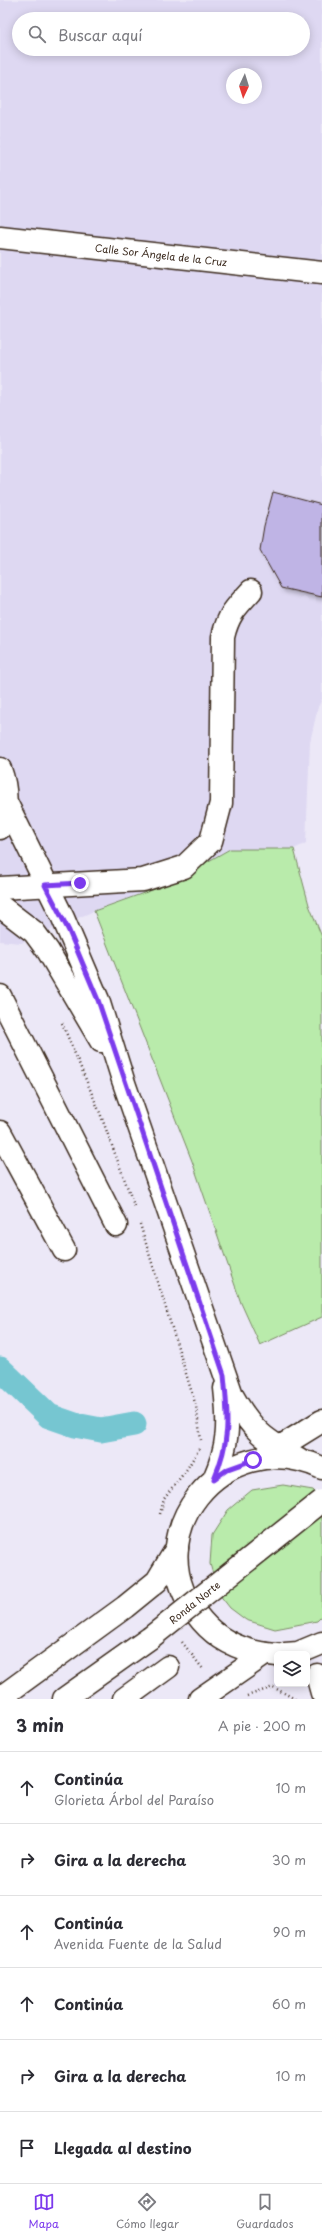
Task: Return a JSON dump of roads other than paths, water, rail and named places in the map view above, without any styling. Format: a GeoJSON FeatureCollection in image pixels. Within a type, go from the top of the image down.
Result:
{"type":"FeatureCollection","features":[{"type":"Feature","properties":{"kind":"main road","name":"Calle Sor Ángela de la Cruz"},"geometry":{"type":"LineString","coordinates":[[0,237],[322,273]]}},
{"type":"Feature","properties":{"kind":"main road"},"geometry":{"type":"LineString","coordinates":[[0,888],[143,880],[184,868],[211,841],[221,803],[223,637],[226,621],[233,610],[250,591]]}},
{"type":"Feature","properties":{"kind":"main road"},"geometry":{"type":"LineString","coordinates":[[0,769],[6,802],[45,885],[63,918],[91,983],[232,1396],[251,1426],[271,1444],[270,1453]]}},
{"type":"Feature","properties":{"kind":"main road"},"geometry":{"type":"LineString","coordinates":[[0,828],[6,802]]}},
{"type":"Feature","properties":{"kind":"main road"},"geometry":{"type":"LineString","coordinates":[[0,906],[34,932],[48,951],[71,987],[123,1080]]}},
{"type":"Feature","properties":{"kind":"main road"},"geometry":{"type":"LineString","coordinates":[[0,996],[116,1225]]}},
{"type":"Feature","properties":{"kind":"main road"},"geometry":{"type":"LineString","coordinates":[[0,1132],[64,1250]]}},
{"type":"Feature","properties":{"kind":"main road"},"geometry":{"type":"LineString","coordinates":[[214,1479],[226,1445],[228,1420],[224,1375]]}},
{"type":"Feature","properties":{"kind":"main road"},"geometry":{"type":"LineString","coordinates":[[274,1654],[251,1652],[230,1643],[211,1630],[195,1613],[182,1586],[178,1571],[177,1548],[181,1528],[188,1509],[199,1493],[214,1479],[228,1469],[270,1453],[322,1421]]}},
{"type":"Feature","properties":{"kind":"main road"},"geometry":{"type":"LineString","coordinates":[[270,1453],[299,1460],[322,1468]]}},
{"type":"Feature","properties":{"kind":"main road","name":"Ronda Norte"},"geometry":{"type":"LineString","coordinates":[[64,1699],[150,1638],[322,1502]]}},
{"type":"Feature","properties":{"kind":"main road"},"geometry":{"type":"LineString","coordinates":[[0,1698],[125,1608],[157,1581],[177,1548]]}},
{"type":"Feature","properties":{"kind":"main road"},"geometry":{"type":"LineString","coordinates":[[301,1651],[322,1643]]}},
{"type":"Feature","properties":{"kind":"main road"},"geometry":{"type":"LineString","coordinates":[[208,1693],[274,1655]]}},
{"type":"Feature","properties":{"kind":"main road"},"geometry":{"type":"LineString","coordinates":[[124,1699],[168,1667]]}},
{"type":"Feature","properties":{"kind":"waterway"},"geometry":{"type":"LineString","coordinates":[[0,1369],[49,1416],[75,1425],[101,1430],[134,1424]]}}]}
